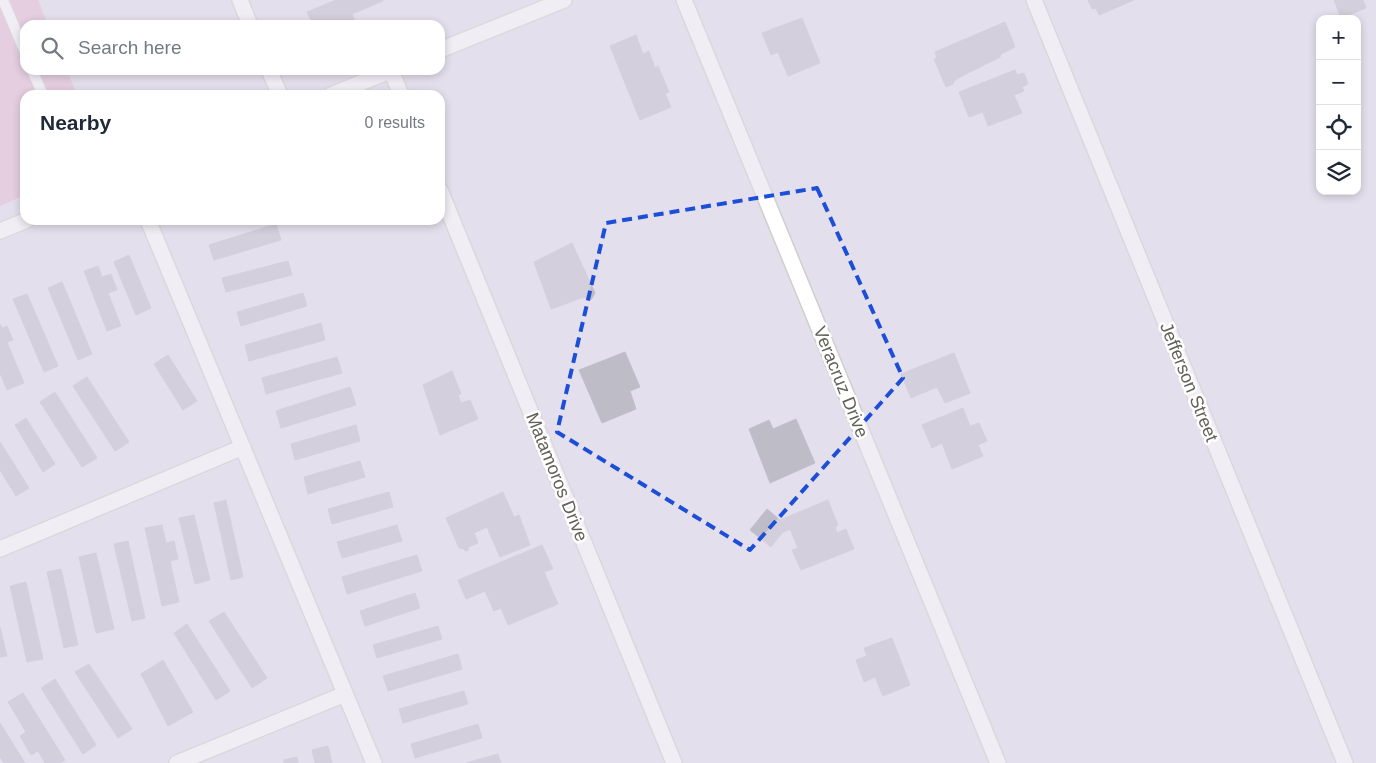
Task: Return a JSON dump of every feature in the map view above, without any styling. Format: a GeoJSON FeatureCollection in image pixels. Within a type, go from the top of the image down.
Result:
{"type":"FeatureCollection","features":[{"type":"Feature","properties":{"kind":"street"},"geometry":{"type":"LineString","coordinates":[[240,0],[248,20]]}},
{"type":"Feature","properties":{"kind":"street"},"geometry":{"type":"LineString","coordinates":[[445,48],[564,0]]}},
{"type":"Feature","properties":{"kind":"street","name":"Veracruz Drive"},"geometry":{"type":"LineString","coordinates":[[684,0],[998,763]]}},
{"type":"Feature","properties":{"kind":"street","name":"Jefferson Street"},"geometry":{"type":"LineString","coordinates":[[1034,0],[1345,763]]}},
{"type":"Feature","properties":{"kind":"street"},"geometry":{"type":"LineString","coordinates":[[271,75],[278,90]]}},
{"type":"Feature","properties":{"kind":"street"},"geometry":{"type":"LineString","coordinates":[[343,90],[380,75]]}},
{"type":"Feature","properties":{"kind":"street"},"geometry":{"type":"LineString","coordinates":[[394,75],[399,90]]}},
{"type":"Feature","properties":{"kind":"street","name":"Matamoros Drive"},"geometry":{"type":"LineString","coordinates":[[445,202],[674,763]]}},
{"type":"Feature","properties":{"kind":"street"},"geometry":{"type":"LineString","coordinates":[[0,231],[20,223]]}},
{"type":"Feature","properties":{"kind":"street"},"geometry":{"type":"LineString","coordinates":[[150,225],[374,763]]}},
{"type":"Feature","properties":{"kind":"street"},"geometry":{"type":"LineString","coordinates":[[0,548],[243,447]]}},
{"type":"Feature","properties":{"kind":"street"},"geometry":{"type":"LineString","coordinates":[[177,763],[345,694]]}},
{"type":"Feature","properties":{"kind":"lane"},"geometry":{"type":"LineString","coordinates":[[4,0],[20,40]]}},
{"type":"Feature","properties":{"kind":"lane"},"geometry":{"type":"LineString","coordinates":[[34,75],[41,90]]}},
{"type":"Feature","properties":{"kind":"highlighted area"},"geometry":{"type":"Polygon","coordinates":[[[817,188],[903,378],[750,550],[557,432],[606,223],[817,188]]]}},
{"type":"Feature","properties":{"kind":"shaded area"},"geometry":{"type":"Polygon","coordinates":[[[0,0],[38,0],[46,20],[20,20],[20,75],[69,75],[75,90],[20,90],[20,197],[0,206],[0,0]]]}},
{"type":"Feature","properties":{"kind":"building"},"geometry":{"type":"Polygon","coordinates":[[[336,0],[383,0],[352,14],[355,20],[311,20],[307,12],[336,0]]]}},
{"type":"Feature","properties":{"kind":"building"},"geometry":{"type":"Polygon","coordinates":[[[1088,0],[1134,0],[1099,15],[1096,8],[1092,9],[1088,0]]]}},
{"type":"Feature","properties":{"kind":"building"},"geometry":{"type":"Polygon","coordinates":[[[1334,0],[1363,0],[1366,8],[1348,15],[1340,15],[1334,0]]]}},
{"type":"Feature","properties":{"kind":"building"},"geometry":{"type":"Polygon","coordinates":[[[802,18],[820,63],[788,76],[778,52],[771,55],[762,33],[802,18]]]}},
{"type":"Feature","properties":{"kind":"building"},"geometry":{"type":"Polygon","coordinates":[[[1005,22],[1015,47],[946,87],[934,59],[937,58],[935,52],[1005,22]]]}},
{"type":"Feature","properties":{"kind":"building"},"geometry":{"type":"Polygon","coordinates":[[[636,35],[643,54],[649,51],[655,68],[658,66],[669,92],[665,93],[671,107],[640,120],[610,46],[636,35]]]}},
{"type":"Feature","properties":{"kind":"building"},"geometry":{"type":"Polygon","coordinates":[[[1015,70],[1017,75],[1024,73],[1028,84],[1022,87],[1024,91],[1014,95],[1022,113],[988,126],[983,112],[969,117],[959,92],[1015,70]]]}},
{"type":"Feature","properties":{"kind":"building"},"geometry":{"type":"Polygon","coordinates":[[[273,225],[276,225],[281,240],[214,260],[209,245],[273,225]]]}},
{"type":"Feature","properties":{"kind":"building"},"geometry":{"type":"Polygon","coordinates":[[[572,243],[595,293],[591,300],[584,297],[551,309],[534,262],[572,243]]]}},
{"type":"Feature","properties":{"kind":"building"},"geometry":{"type":"Polygon","coordinates":[[[129,255],[151,308],[136,315],[114,262],[129,255]]]}},
{"type":"Feature","properties":{"kind":"building"},"geometry":{"type":"Polygon","coordinates":[[[288,261],[292,275],[226,292],[222,278],[288,261]]]}},
{"type":"Feature","properties":{"kind":"building"},"geometry":{"type":"Polygon","coordinates":[[[98,266],[102,277],[111,274],[117,290],[108,293],[121,326],[107,331],[84,271],[98,266]]]}},
{"type":"Feature","properties":{"kind":"building"},"geometry":{"type":"Polygon","coordinates":[[[62,282],[92,354],[78,360],[48,288],[62,282]]]}},
{"type":"Feature","properties":{"kind":"building"},"geometry":{"type":"Polygon","coordinates":[[[303,293],[307,306],[241,326],[237,312],[303,293]]]}},
{"type":"Feature","properties":{"kind":"building"},"geometry":{"type":"Polygon","coordinates":[[[27,294],[58,366],[44,372],[13,299],[27,294]]]}},
{"type":"Feature","properties":{"kind":"building"},"geometry":{"type":"Polygon","coordinates":[[[321,323],[325,340],[249,361],[245,345],[321,323]]]}},
{"type":"Feature","properties":{"kind":"building"},"geometry":{"type":"Polygon","coordinates":[[[0,324],[2,328],[7,326],[13,340],[7,342],[24,383],[7,390],[0,373],[0,324]]]}},
{"type":"Feature","properties":{"kind":"building"},"geometry":{"type":"Polygon","coordinates":[[[625,352],[640,387],[630,391],[636,409],[602,423],[579,370],[625,352]]]}},
{"type":"Feature","properties":{"kind":"building"},"geometry":{"type":"Polygon","coordinates":[[[954,353],[970,393],[945,403],[937,387],[911,398],[901,374],[954,353]]]}},
{"type":"Feature","properties":{"kind":"building"},"geometry":{"type":"Polygon","coordinates":[[[168,355],[197,401],[183,410],[154,364],[168,355]]]}},
{"type":"Feature","properties":{"kind":"building"},"geometry":{"type":"Polygon","coordinates":[[[337,357],[342,373],[266,394],[262,378],[337,357]]]}},
{"type":"Feature","properties":{"kind":"building"},"geometry":{"type":"Polygon","coordinates":[[[452,371],[461,394],[458,395],[461,403],[470,400],[478,419],[440,435],[423,385],[452,371]]]}},
{"type":"Feature","properties":{"kind":"building"},"geometry":{"type":"Polygon","coordinates":[[[87,377],[129,442],[115,451],[73,386],[87,377]]]}},
{"type":"Feature","properties":{"kind":"building"},"geometry":{"type":"Polygon","coordinates":[[[350,387],[356,405],[281,428],[276,411],[350,387]]]}},
{"type":"Feature","properties":{"kind":"building"},"geometry":{"type":"Polygon","coordinates":[[[55,392],[97,458],[82,467],[40,402],[55,392]]]}},
{"type":"Feature","properties":{"kind":"building"},"geometry":{"type":"Polygon","coordinates":[[[963,408],[970,426],[979,423],[987,441],[978,445],[983,456],[952,469],[942,443],[932,448],[922,425],[963,408]]]}},
{"type":"Feature","properties":{"kind":"building"},"geometry":{"type":"Polygon","coordinates":[[[26,418],[55,464],[43,472],[15,425],[26,418]]]}},
{"type":"Feature","properties":{"kind":"building"},"geometry":{"type":"Polygon","coordinates":[[[796,419],[815,463],[770,483],[749,429],[769,420],[773,429],[796,419]]]}},
{"type":"Feature","properties":{"kind":"building"},"geometry":{"type":"Polygon","coordinates":[[[356,425],[360,441],[295,460],[291,444],[356,425]]]}},
{"type":"Feature","properties":{"kind":"building"},"geometry":{"type":"Polygon","coordinates":[[[0,442],[29,488],[16,496],[0,470],[0,442]]]}},
{"type":"Feature","properties":{"kind":"building"},"geometry":{"type":"Polygon","coordinates":[[[360,461],[365,477],[308,494],[304,477],[360,461]]]}},
{"type":"Feature","properties":{"kind":"building"},"geometry":{"type":"Polygon","coordinates":[[[389,492],[393,507],[332,524],[328,509],[389,492]]]}},
{"type":"Feature","properties":{"kind":"building"},"geometry":{"type":"Polygon","coordinates":[[[503,492],[514,517],[519,515],[530,545],[500,557],[487,527],[474,533],[478,543],[468,547],[469,550],[465,551],[459,548],[446,518],[503,492]]]}},
{"type":"Feature","properties":{"kind":"building"},"geometry":{"type":"Polygon","coordinates":[[[226,500],[243,577],[231,580],[214,503],[226,500]]]}},
{"type":"Feature","properties":{"kind":"building"},"geometry":{"type":"Polygon","coordinates":[[[828,500],[838,525],[835,527],[837,533],[846,529],[854,549],[801,570],[792,550],[798,548],[790,529],[782,533],[771,547],[750,530],[767,509],[780,520],[828,500]]]}},
{"type":"Feature","properties":{"kind":"building"},"geometry":{"type":"Polygon","coordinates":[[[194,515],[210,580],[195,584],[179,518],[194,515]]]}},
{"type":"Feature","properties":{"kind":"building"},"geometry":{"type":"Polygon","coordinates":[[[162,525],[166,543],[174,541],[178,559],[170,561],[179,602],[162,606],[145,528],[162,525]]]}},
{"type":"Feature","properties":{"kind":"building"},"geometry":{"type":"Polygon","coordinates":[[[397,525],[402,541],[342,558],[337,542],[397,525]]]}},
{"type":"Feature","properties":{"kind":"building"},"geometry":{"type":"Polygon","coordinates":[[[128,541],[145,618],[132,621],[114,544],[128,541]]]}},
{"type":"Feature","properties":{"kind":"building"},"geometry":{"type":"Polygon","coordinates":[[[542,545],[553,569],[544,572],[558,604],[508,625],[501,608],[494,611],[485,591],[466,599],[458,580],[542,545]]]}},
{"type":"Feature","properties":{"kind":"building"},"geometry":{"type":"Polygon","coordinates":[[[96,553],[114,629],[96,633],[79,557],[96,553]]]}},
{"type":"Feature","properties":{"kind":"building"},"geometry":{"type":"Polygon","coordinates":[[[417,555],[422,571],[347,594],[342,577],[417,555]]]}},
{"type":"Feature","properties":{"kind":"building"},"geometry":{"type":"Polygon","coordinates":[[[61,569],[78,645],[64,648],[47,572],[61,569]]]}},
{"type":"Feature","properties":{"kind":"building"},"geometry":{"type":"Polygon","coordinates":[[[26,582],[43,659],[27,662],[10,586],[26,582]]]}},
{"type":"Feature","properties":{"kind":"building"},"geometry":{"type":"Polygon","coordinates":[[[415,593],[420,608],[365,626],[360,611],[415,593]]]}},
{"type":"Feature","properties":{"kind":"building"},"geometry":{"type":"Polygon","coordinates":[[[224,612],[267,678],[252,688],[209,621],[224,612]]]}},
{"type":"Feature","properties":{"kind":"building"},"geometry":{"type":"Polygon","coordinates":[[[187,624],[230,691],[216,700],[174,633],[187,624]]]}},
{"type":"Feature","properties":{"kind":"building"},"geometry":{"type":"Polygon","coordinates":[[[438,626],[442,639],[377,658],[373,645],[438,626]]]}},
{"type":"Feature","properties":{"kind":"building"},"geometry":{"type":"Polygon","coordinates":[[[0,627],[7,656],[0,657],[0,627]]]}},
{"type":"Feature","properties":{"kind":"building"},"geometry":{"type":"Polygon","coordinates":[[[892,638],[910,685],[883,696],[875,677],[864,682],[856,660],[867,656],[864,648],[892,638]]]}},
{"type":"Feature","properties":{"kind":"building"},"geometry":{"type":"Polygon","coordinates":[[[458,654],[462,669],[388,691],[383,676],[458,654]]]}},
{"type":"Feature","properties":{"kind":"building"},"geometry":{"type":"Polygon","coordinates":[[[163,660],[193,712],[168,726],[141,674],[163,660]]]}},
{"type":"Feature","properties":{"kind":"building"},"geometry":{"type":"Polygon","coordinates":[[[89,664],[132,729],[118,738],[75,672],[89,664]]]}},
{"type":"Feature","properties":{"kind":"building"},"geometry":{"type":"Polygon","coordinates":[[[55,679],[96,745],[83,754],[41,688],[55,679]]]}},
{"type":"Feature","properties":{"kind":"building"},"geometry":{"type":"Polygon","coordinates":[[[464,691],[468,704],[403,723],[399,709],[464,691]]]}},
{"type":"Feature","properties":{"kind":"building"},"geometry":{"type":"Polygon","coordinates":[[[23,693],[65,760],[60,763],[45,763],[38,751],[31,755],[20,736],[26,732],[8,702],[23,693]]]}},
{"type":"Feature","properties":{"kind":"building"},"geometry":{"type":"Polygon","coordinates":[[[0,723],[25,763],[4,763],[0,757],[0,723]]]}},
{"type":"Feature","properties":{"kind":"building"},"geometry":{"type":"Polygon","coordinates":[[[478,724],[482,738],[415,758],[411,744],[478,724]]]}},
{"type":"Feature","properties":{"kind":"building"},"geometry":{"type":"Polygon","coordinates":[[[328,746],[332,763],[315,763],[312,750],[328,746]]]}},
{"type":"Feature","properties":{"kind":"building"},"geometry":{"type":"Polygon","coordinates":[[[498,754],[501,763],[466,763],[498,754]]]}},
{"type":"Feature","properties":{"kind":"building"},"geometry":{"type":"Polygon","coordinates":[[[297,757],[298,763],[284,763],[284,760],[297,757]]]}}]}
